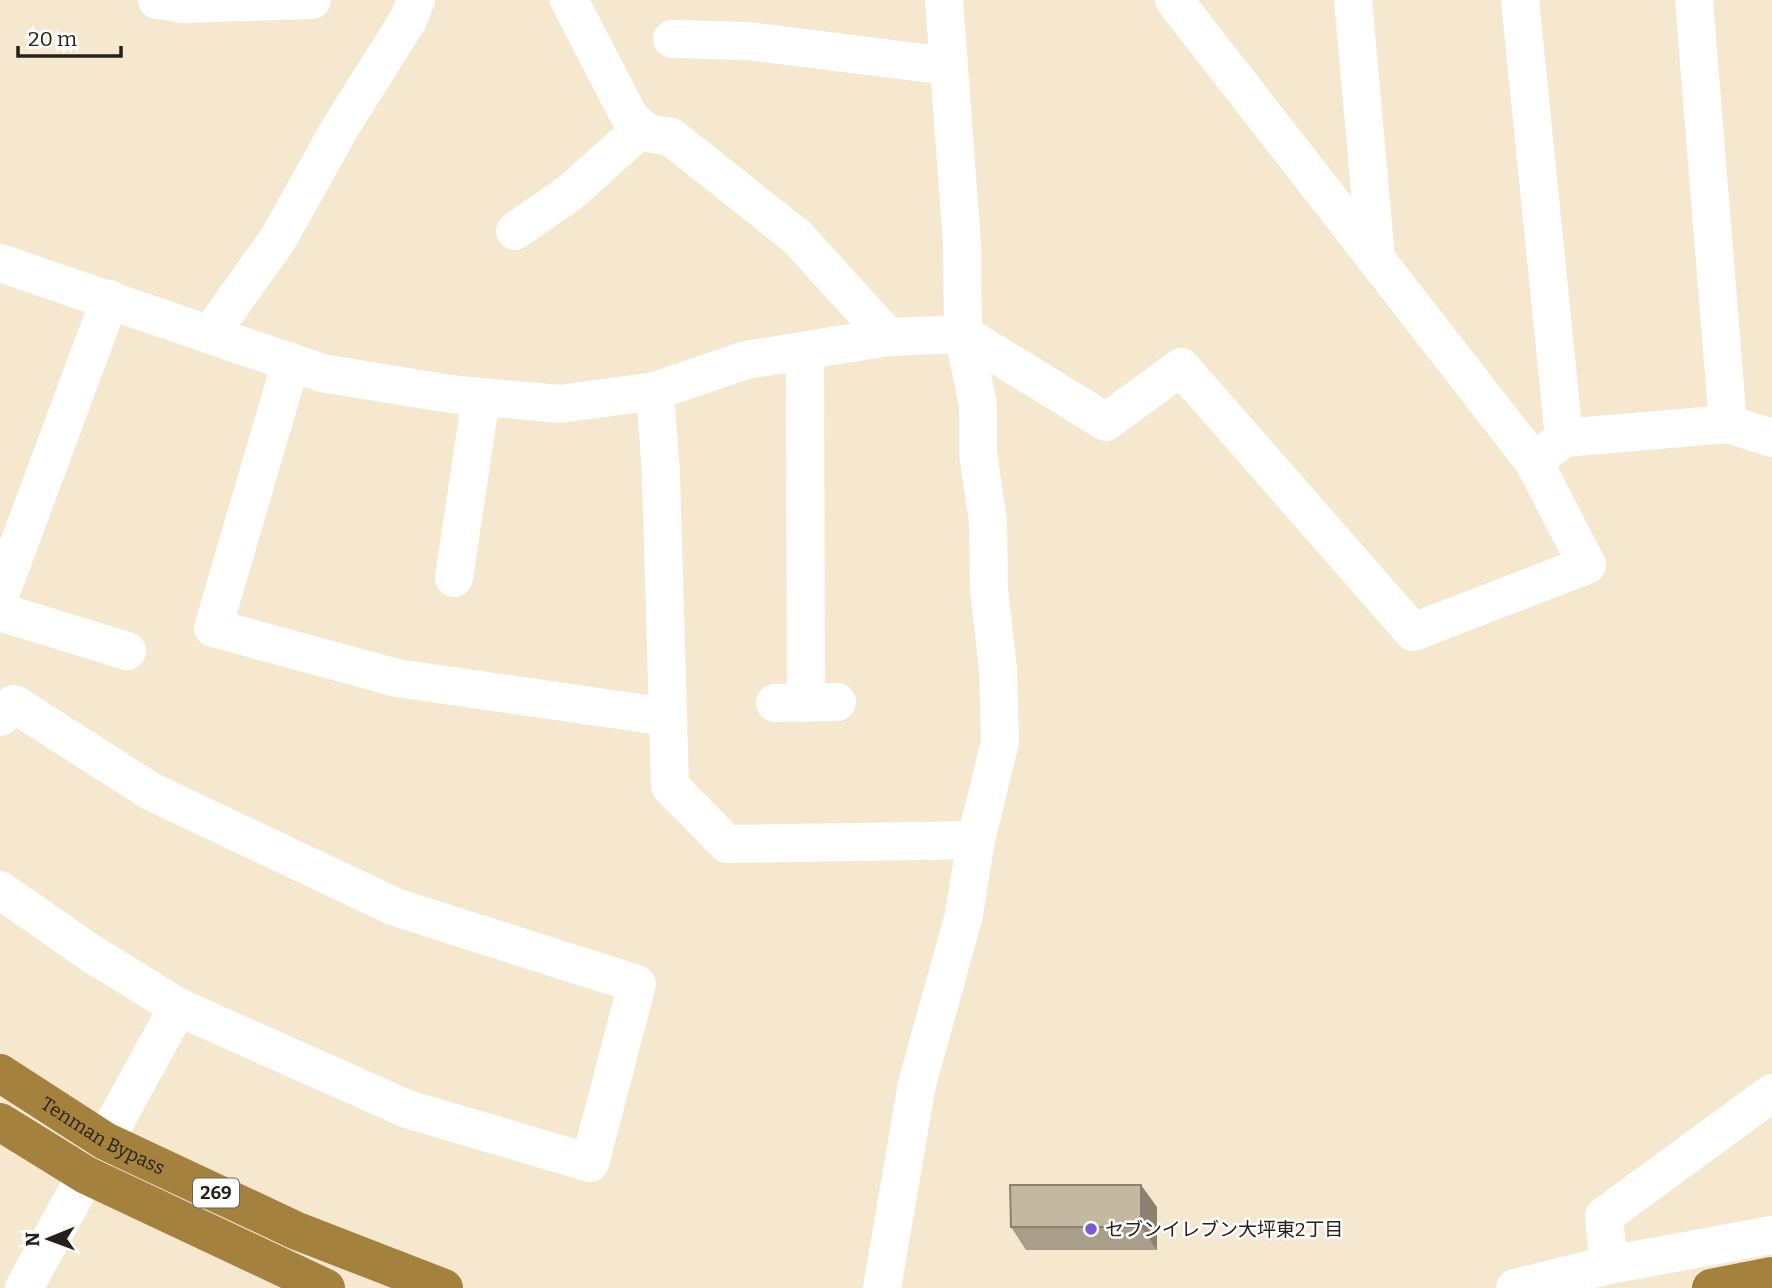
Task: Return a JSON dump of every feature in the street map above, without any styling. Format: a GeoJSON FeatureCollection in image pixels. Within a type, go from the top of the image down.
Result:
{"type":"FeatureCollection","features":[{"type":"Feature","properties":{"kind":"highway","name":"Tenman Bypass"},"geometry":{"type":"LineString","coordinates":[[0,1073],[105,1141],[297,1231],[444,1288]]}},
{"type":"Feature","properties":{"kind":"highway","name":"269"},"geometry":{"type":"LineString","coordinates":[[0,1122],[86,1175],[326,1288]]}},
{"type":"Feature","properties":{"kind":"highway"},"geometry":{"type":"LineString","coordinates":[[1711,1288],[1772,1276]]}},
{"type":"Feature","properties":{"kind":"street"},"geometry":{"type":"LineString","coordinates":[[157,0],[183,4],[313,0]]}},
{"type":"Feature","properties":{"kind":"street"},"geometry":{"type":"LineString","coordinates":[[211,333],[278,239],[340,128],[408,20],[416,0]]}},
{"type":"Feature","properties":{"kind":"street"},"geometry":{"type":"LineString","coordinates":[[569,0],[629,118],[642,128],[671,137],[797,237],[888,337]]}},
{"type":"Feature","properties":{"kind":"street"},"geometry":{"type":"LineString","coordinates":[[882,1288],[917,1084],[964,915],[976,840],[1000,742],[998,669],[989,590],[988,522],[978,453],[978,404],[963,334],[962,243],[944,0]]}},
{"type":"Feature","properties":{"kind":"street"},"geometry":{"type":"LineString","coordinates":[[0,262],[322,373],[481,397],[560,404],[655,391],[746,360],[888,337],[963,334],[1106,422],[1181,367],[1413,632],[1587,565],[1534,462],[1174,0]]}},
{"type":"Feature","properties":{"kind":"street"},"geometry":{"type":"LineString","coordinates":[[1353,0],[1376,258]]}},
{"type":"Feature","properties":{"kind":"street"},"geometry":{"type":"LineString","coordinates":[[1520,0],[1564,438]]}},
{"type":"Feature","properties":{"kind":"street"},"geometry":{"type":"LineString","coordinates":[[1694,0],[1728,424]]}},
{"type":"Feature","properties":{"kind":"street"},"geometry":{"type":"LineString","coordinates":[[672,39],[748,41],[948,66]]}},
{"type":"Feature","properties":{"kind":"street"},"geometry":{"type":"LineString","coordinates":[[515,231],[571,192],[642,128]]}},
{"type":"Feature","properties":{"kind":"street"},"geometry":{"type":"LineString","coordinates":[[0,594],[110,299]]}},
{"type":"Feature","properties":{"kind":"street"},"geometry":{"type":"LineString","coordinates":[[805,351],[806,703]]}},
{"type":"Feature","properties":{"kind":"street"},"geometry":{"type":"LineString","coordinates":[[291,362],[213,628],[397,678],[667,717]]}},
{"type":"Feature","properties":{"kind":"street"},"geometry":{"type":"LineString","coordinates":[[655,391],[661,474],[670,786],[727,844],[976,840]]}},
{"type":"Feature","properties":{"kind":"street"},"geometry":{"type":"LineString","coordinates":[[454,578],[481,397]]}},
{"type":"Feature","properties":{"kind":"street"},"geometry":{"type":"LineString","coordinates":[[1534,462],[1564,438],[1728,424],[1772,438]]}},
{"type":"Feature","properties":{"kind":"street"},"geometry":{"type":"LineString","coordinates":[[0,612],[127,651]]}},
{"type":"Feature","properties":{"kind":"street"},"geometry":{"type":"LineString","coordinates":[[0,718],[14,704],[152,792],[395,907],[637,984],[590,1163],[407,1109],[178,1007],[0,890]]}},
{"type":"Feature","properties":{"kind":"street"},"geometry":{"type":"LineString","coordinates":[[24,1288],[178,1007]]}},
{"type":"Feature","properties":{"kind":"street"},"geometry":{"type":"LineString","coordinates":[[1609,1265],[1604,1216],[1772,1093]]}},
{"type":"Feature","properties":{"kind":"street"},"geometry":{"type":"LineString","coordinates":[[1515,1288],[1609,1265],[1772,1235]]}},
{"type":"Feature","properties":{"kind":"building"},"geometry":{"type":"Polygon","coordinates":[[[1010,1185],[1141,1185],[1141,1227],[1011,1227],[1010,1185]]]}},
{"type":"Feature","properties":{"kind":"place","name":"セブンイレブン大坪東2丁目"},"geometry":{"type":"Point","coordinates":[1091,1229]}}]}
